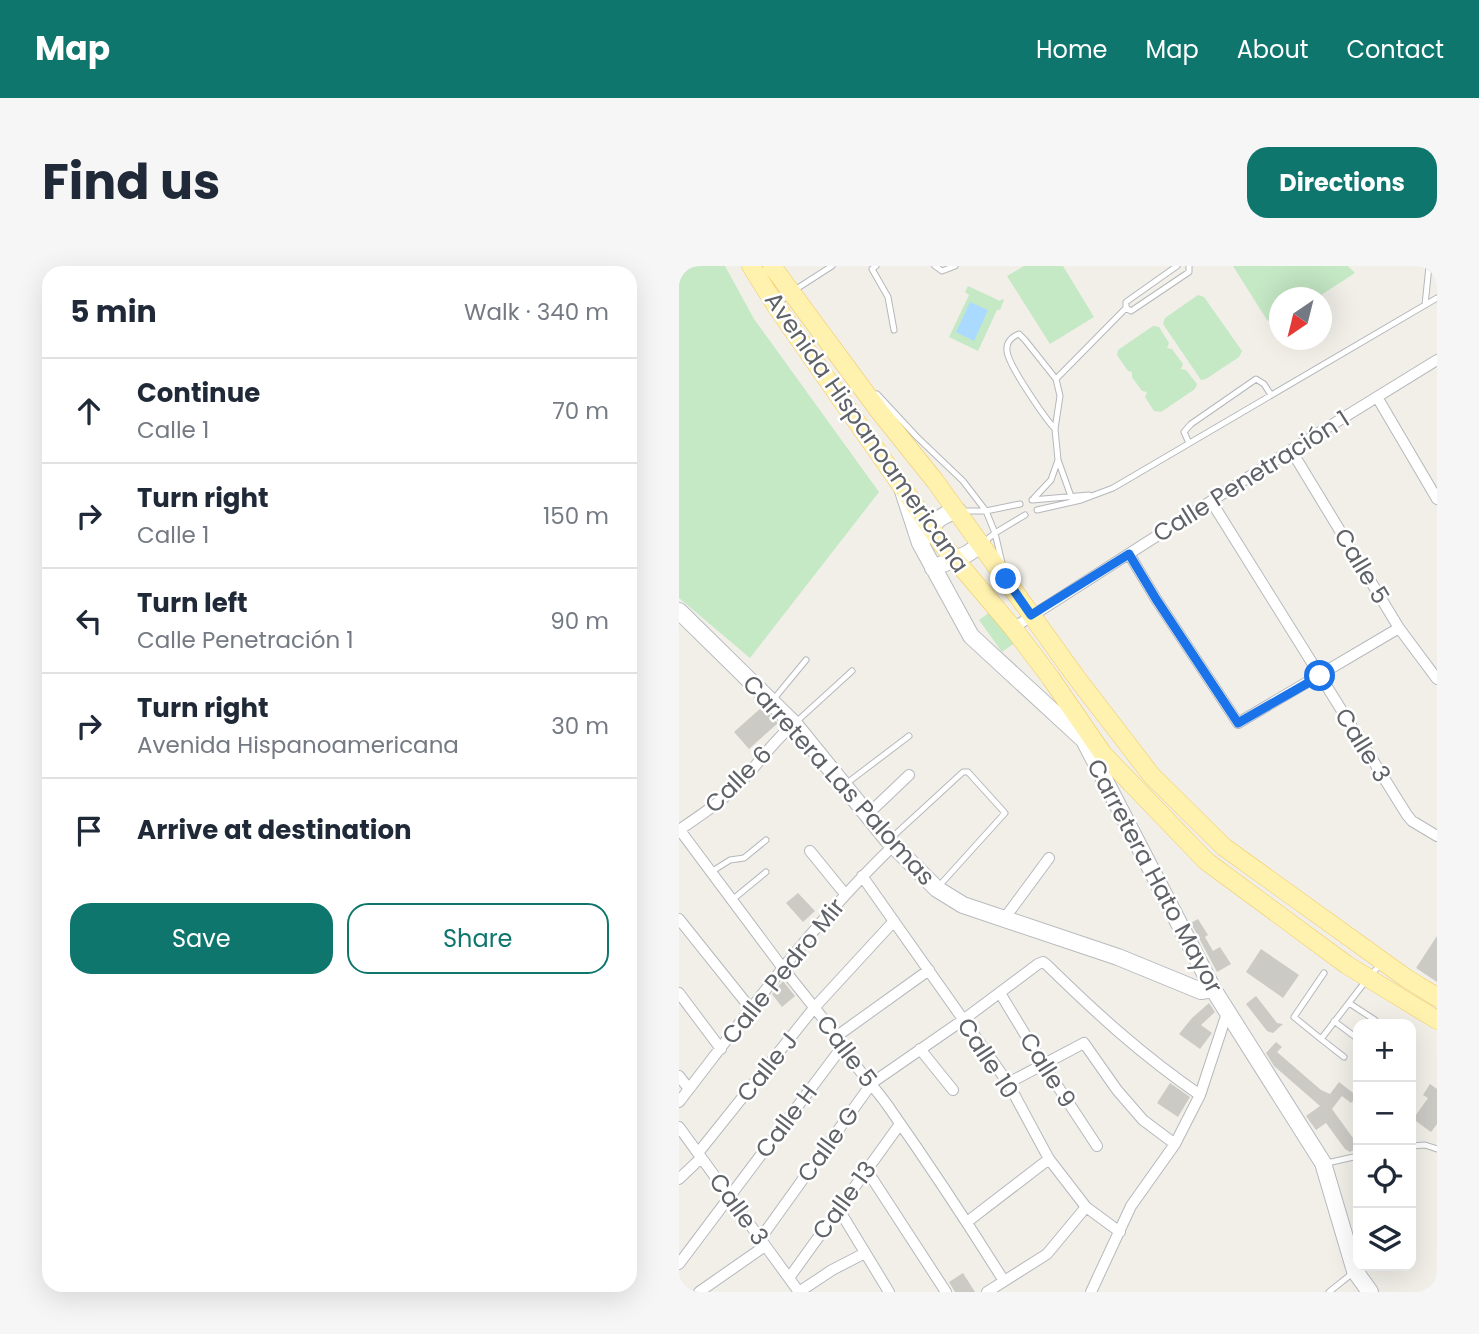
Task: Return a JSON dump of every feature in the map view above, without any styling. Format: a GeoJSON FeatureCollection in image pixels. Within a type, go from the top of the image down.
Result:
{"type":"FeatureCollection","features":[{"type":"Feature","properties":{"kind":"main road","name":"Avenida Hispanoamericana"},"geometry":{"type":"LineString","coordinates":[[751,266],[930,527],[1013,628],[1103,754],[1206,861],[1347,965],[1437,1020]]}},
{"type":"Feature","properties":{"kind":"main road","name":"Avenida Hispanoamericana"},"geometry":{"type":"LineString","coordinates":[[772,266],[958,511],[988,538],[1006,579],[1152,776],[1224,847],[1383,962],[1437,997]]}},
{"type":"Feature","properties":{"kind":"street","name":"Calle Penetración 1"},"geometry":{"type":"LineString","coordinates":[[1031,615],[1437,360]]}},
{"type":"Feature","properties":{"kind":"street"},"geometry":{"type":"LineString","coordinates":[[1377,397],[1432,482],[1437,499]]}},
{"type":"Feature","properties":{"kind":"street","name":"Calle 5"},"geometry":{"type":"LineString","coordinates":[[1291,450],[1399,628],[1437,679]]}},
{"type":"Feature","properties":{"kind":"street","name":"Carretera Hato Mayor"},"geometry":{"type":"LineString","coordinates":[[902,488],[920,543],[971,636],[1084,740],[1213,989],[1324,1163],[1353,1264]]}},
{"type":"Feature","properties":{"kind":"street","name":"Calle 3"},"geometry":{"type":"LineString","coordinates":[[1211,500],[1412,821],[1437,836]]}},
{"type":"Feature","properties":{"kind":"street"},"geometry":{"type":"LineString","coordinates":[[920,543],[930,527],[948,513],[958,511]]}},
{"type":"Feature","properties":{"kind":"street"},"geometry":{"type":"LineString","coordinates":[[933,568],[954,559],[988,538]]}},
{"type":"Feature","properties":{"kind":"street"},"geometry":{"type":"LineString","coordinates":[[1129,554],[1239,723],[1399,628]]}},
{"type":"Feature","properties":{"kind":"street","name":"Carretera Las Palomas"},"geometry":{"type":"LineString","coordinates":[[679,611],[794,724],[890,843],[937,889],[963,905],[1118,957],[1201,991],[1213,989]]}},
{"type":"Feature","properties":{"kind":"street"},"geometry":{"type":"LineString","coordinates":[[1013,628],[1031,615]]}},
{"type":"Feature","properties":{"kind":"street","name":"Calle 6"},"geometry":{"type":"LineString","coordinates":[[679,829],[711,810],[741,782],[794,724]]}},
{"type":"Feature","properties":{"kind":"street"},"geometry":{"type":"LineString","coordinates":[[867,815],[909,775]]}},
{"type":"Feature","properties":{"kind":"street","name":"Calle 5"},"geometry":{"type":"LineString","coordinates":[[679,829],[837,1036],[842,1047],[872,1083],[1005,1282]]}},
{"type":"Feature","properties":{"kind":"street","name":"Calle Pedro Mir"},"geometry":{"type":"LineString","coordinates":[[679,1102],[782,967],[890,843]]}},
{"type":"Feature","properties":{"kind":"street"},"geometry":{"type":"LineString","coordinates":[[810,851],[845,894]]}},
{"type":"Feature","properties":{"kind":"street"},"geometry":{"type":"LineString","coordinates":[[1004,919],[1049,858]]}},
{"type":"Feature","properties":{"kind":"street","name":"Calle 10"},"geometry":{"type":"LineString","coordinates":[[862,876],[1008,1083],[1049,1159],[1086,1207],[1121,1232]]}},
{"type":"Feature","properties":{"kind":"street"},"geometry":{"type":"LineString","coordinates":[[679,919],[751,1009]]}},
{"type":"Feature","properties":{"kind":"street","name":"Calle J"},"geometry":{"type":"LineString","coordinates":[[679,1179],[814,1008],[894,921]]}},
{"type":"Feature","properties":{"kind":"street","name":"Calle G"},"geometry":{"type":"LineString","coordinates":[[698,1292],[762,1242],[872,1083],[1043,962],[1107,1024],[1157,1066],[1200,1095]]}},
{"type":"Feature","properties":{"kind":"street"},"geometry":{"type":"LineString","coordinates":[[837,1036],[929,970]]}},
{"type":"Feature","properties":{"kind":"street"},"geometry":{"type":"LineString","coordinates":[[679,993],[721,1049]]}},
{"type":"Feature","properties":{"kind":"street","name":"Calle 9"},"geometry":{"type":"LineString","coordinates":[[1000,993],[1097,1146]]}},
{"type":"Feature","properties":{"kind":"street"},"geometry":{"type":"LineString","coordinates":[[1091,1292],[1131,1206],[1175,1144],[1200,1095],[1227,1010]]}},
{"type":"Feature","properties":{"kind":"street"},"geometry":{"type":"LineString","coordinates":[[1008,1083],[1084,1043],[1117,1090],[1143,1120],[1175,1144]]}},
{"type":"Feature","properties":{"kind":"street","name":"Calle H"},"geometry":{"type":"LineString","coordinates":[[679,1264],[842,1047]]}},
{"type":"Feature","properties":{"kind":"street"},"geometry":{"type":"LineString","coordinates":[[920,1049],[953,1090]]}},
{"type":"Feature","properties":{"kind":"street"},"geometry":{"type":"LineString","coordinates":[[679,1076],[689,1089]]}},
{"type":"Feature","properties":{"kind":"street","name":"Calle 13"},"geometry":{"type":"LineString","coordinates":[[794,1288],[838,1208],[900,1124]]}},
{"type":"Feature","properties":{"kind":"street","name":"Calle 3"},"geometry":{"type":"LineString","coordinates":[[679,1127],[794,1288]]}},
{"type":"Feature","properties":{"kind":"street"},"geometry":{"type":"LineString","coordinates":[[967,1222],[1049,1159]]}},
{"type":"Feature","properties":{"kind":"street"},"geometry":{"type":"LineString","coordinates":[[866,1169],[946,1292]]}},
{"type":"Feature","properties":{"kind":"street"},"geometry":{"type":"LineString","coordinates":[[987,1292],[1047,1254],[1086,1207]]}},
{"type":"Feature","properties":{"kind":"street"},"geometry":{"type":"LineString","coordinates":[[838,1208],[889,1292]]}},
{"type":"Feature","properties":{"kind":"street"},"geometry":{"type":"LineString","coordinates":[[794,1288],[865,1253]]}},
{"type":"Feature","properties":{"kind":"street","name":"Carretera Hato Mayor"},"geometry":{"type":"LineString","coordinates":[[1355,1271],[1370,1292]]}},
{"type":"Feature","properties":{"kind":"lane"},"geometry":{"type":"LineString","coordinates":[[776,306],[790,293],[832,266]]}},
{"type":"Feature","properties":{"kind":"lane"},"geometry":{"type":"LineString","coordinates":[[935,266],[942,271],[955,266]]}},
{"type":"Feature","properties":{"kind":"lane"},"geometry":{"type":"LineString","coordinates":[[1056,379],[1126,308],[1126,302],[1177,266]]}},
{"type":"Feature","properties":{"kind":"lane"},"geometry":{"type":"LineString","coordinates":[[1126,308],[1131,311],[1189,272],[1189,266]]}},
{"type":"Feature","properties":{"kind":"lane"},"geometry":{"type":"LineString","coordinates":[[1430,266],[1437,272]]}},
{"type":"Feature","properties":{"kind":"lane"},"geometry":{"type":"LineString","coordinates":[[1425,305],[1430,266]]}},
{"type":"Feature","properties":{"kind":"lane"},"geometry":{"type":"LineString","coordinates":[[872,267],[888,297],[894,331]]}},
{"type":"Feature","properties":{"kind":"lane"},"geometry":{"type":"LineString","coordinates":[[1058,460],[1051,480],[1033,500],[1095,495],[1114,488],[1437,298]]}},
{"type":"Feature","properties":{"kind":"lane"},"geometry":{"type":"LineString","coordinates":[[821,334],[916,436],[963,481],[986,511],[988,538],[1024,515]]}},
{"type":"Feature","properties":{"kind":"lane"},"geometry":{"type":"LineString","coordinates":[[1055,429],[1007,355],[1009,342],[1019,334],[1056,379],[1060,396],[1055,429],[1058,460],[1072,498]]}},
{"type":"Feature","properties":{"kind":"lane"},"geometry":{"type":"LineString","coordinates":[[1189,443],[1184,432],[1191,424],[1256,379],[1264,384],[1271,395]]}},
{"type":"Feature","properties":{"kind":"lane"},"geometry":{"type":"LineString","coordinates":[[1037,510],[1072,498]]}},
{"type":"Feature","properties":{"kind":"lane"},"geometry":{"type":"LineString","coordinates":[[958,511],[986,511],[1020,504]]}},
{"type":"Feature","properties":{"kind":"lane"},"geometry":{"type":"LineString","coordinates":[[771,702],[806,660]]}},
{"type":"Feature","properties":{"kind":"lane"},"geometry":{"type":"LineString","coordinates":[[794,724],[852,671]]}},
{"type":"Feature","properties":{"kind":"lane"},"geometry":{"type":"LineString","coordinates":[[844,785],[909,736]]}},
{"type":"Feature","properties":{"kind":"lane"},"geometry":{"type":"LineString","coordinates":[[890,843],[963,772],[968,772],[1005,813],[937,889]]}},
{"type":"Feature","properties":{"kind":"lane"},"geometry":{"type":"LineString","coordinates":[[711,872],[730,860],[744,858],[766,840]]}},
{"type":"Feature","properties":{"kind":"lane"},"geometry":{"type":"LineString","coordinates":[[732,900],[766,872]]}},
{"type":"Feature","properties":{"kind":"lane"},"geometry":{"type":"LineString","coordinates":[[1321,1039],[1383,962]]}},
{"type":"Feature","properties":{"kind":"lane"},"geometry":{"type":"LineString","coordinates":[[1324,973],[1294,1017],[1344,1057]]}},
{"type":"Feature","properties":{"kind":"lane"},"geometry":{"type":"LineString","coordinates":[[1349,1003],[1373,1019]]}},
{"type":"Feature","properties":{"kind":"lane"},"geometry":{"type":"LineString","coordinates":[[1334,1021],[1353,1035]]}},
{"type":"Feature","properties":{"kind":"lane"},"geometry":{"type":"LineString","coordinates":[[1416,1146],[1437,1149]]}},
{"type":"Feature","properties":{"kind":"lane"},"geometry":{"type":"LineString","coordinates":[[1324,1163],[1353,1157]]}},
{"type":"Feature","properties":{"kind":"lane"},"geometry":{"type":"LineString","coordinates":[[1329,1292],[1355,1271]]}},
{"type":"Feature","properties":{"kind":"green space"},"geometry":{"type":"Polygon","coordinates":[[[679,266],[725,266],[754,319],[879,492],[750,658],[679,598],[679,266]]]}},
{"type":"Feature","properties":{"kind":"green space"},"geometry":{"type":"Polygon","coordinates":[[[1024,266],[1063,266],[1094,317],[1050,344],[1007,276],[1024,266]]]}},
{"type":"Feature","properties":{"kind":"green space"},"geometry":{"type":"Polygon","coordinates":[[[1233,266],[1348,266],[1355,273],[1332,288],[1269,287],[1269,321],[1233,266]]]}},
{"type":"Feature","properties":{"kind":"green space"},"geometry":{"type":"Polygon","coordinates":[[[968,286],[1000,301],[1004,300],[978,351],[949,337],[969,295],[965,292],[968,286]]]}},
{"type":"Feature","properties":{"kind":"green space"},"geometry":{"type":"Polygon","coordinates":[[[1198,295],[1204,297],[1242,351],[1239,357],[1201,380],[1163,324],[1165,318],[1198,295]]]}},
{"type":"Feature","properties":{"kind":"green space"},"geometry":{"type":"Polygon","coordinates":[[[1153,326],[1159,327],[1169,343],[1167,348],[1172,349],[1183,364],[1181,369],[1186,370],[1197,384],[1195,389],[1161,412],[1154,411],[1145,397],[1147,392],[1142,391],[1132,377],[1132,372],[1128,371],[1117,355],[1118,350],[1153,326]]]}},
{"type":"Feature","properties":{"kind":"green space"},"geometry":{"type":"Polygon","coordinates":[[[993,610],[1016,642],[1002,652],[979,620],[993,610]]]}},
{"type":"Feature","properties":{"kind":"water"},"geometry":{"type":"Polygon","coordinates":[[[970,302],[988,310],[974,341],[956,332],[970,302]]]}},
{"type":"Feature","properties":{"kind":"building"},"geometry":{"type":"Polygon","coordinates":[[[762,707],[778,723],[749,749],[734,732],[762,707]]]}},
{"type":"Feature","properties":{"kind":"building"},"geometry":{"type":"Polygon","coordinates":[[[798,893],[815,911],[803,922],[786,903],[798,893]]]}},
{"type":"Feature","properties":{"kind":"building"},"geometry":{"type":"Polygon","coordinates":[[[1198,919],[1208,935],[1205,937],[1213,951],[1220,947],[1231,964],[1217,972],[1191,923],[1198,919]]]}},
{"type":"Feature","properties":{"kind":"building"},"geometry":{"type":"Polygon","coordinates":[[[1437,936],[1437,982],[1416,968],[1437,936]]]}},
{"type":"Feature","properties":{"kind":"building"},"geometry":{"type":"Polygon","coordinates":[[[1261,949],[1299,975],[1283,998],[1246,972],[1261,949]]]}},
{"type":"Feature","properties":{"kind":"building"},"geometry":{"type":"Polygon","coordinates":[[[783,981],[795,996],[782,1007],[772,994],[783,981]]]}},
{"type":"Feature","properties":{"kind":"building"},"geometry":{"type":"Polygon","coordinates":[[[1256,996],[1277,1023],[1283,1024],[1273,1033],[1267,1031],[1246,1004],[1256,996]]]}},
{"type":"Feature","properties":{"kind":"building"},"geometry":{"type":"Polygon","coordinates":[[[1209,1003],[1215,1012],[1201,1025],[1212,1033],[1200,1049],[1179,1034],[1209,1003]]]}},
{"type":"Feature","properties":{"kind":"building"},"geometry":{"type":"Polygon","coordinates":[[[1276,1042],[1282,1047],[1277,1052],[1321,1090],[1330,1094],[1339,1082],[1353,1093],[1351,1103],[1342,1096],[1332,1109],[1353,1138],[1353,1150],[1345,1149],[1326,1123],[1316,1130],[1306,1116],[1320,1106],[1274,1066],[1266,1053],[1276,1042]]]}},
{"type":"Feature","properties":{"kind":"building"},"geometry":{"type":"Polygon","coordinates":[[[1170,1083],[1190,1097],[1178,1117],[1157,1103],[1170,1083]]]}},
{"type":"Feature","properties":{"kind":"building"},"geometry":{"type":"Polygon","coordinates":[[[1430,1084],[1437,1089],[1437,1124],[1431,1132],[1416,1121],[1416,1115],[1428,1098],[1423,1095],[1430,1084]]]}},
{"type":"Feature","properties":{"kind":"building"},"geometry":{"type":"Polygon","coordinates":[[[963,1273],[975,1292],[955,1292],[949,1282],[963,1273]]]}},
{"type":"Feature","properties":{"kind":"route"},"geometry":{"type":"LineString","coordinates":[[1006,579],[1031,615],[1129,554],[1238,723],[1320,676]]}}]}
